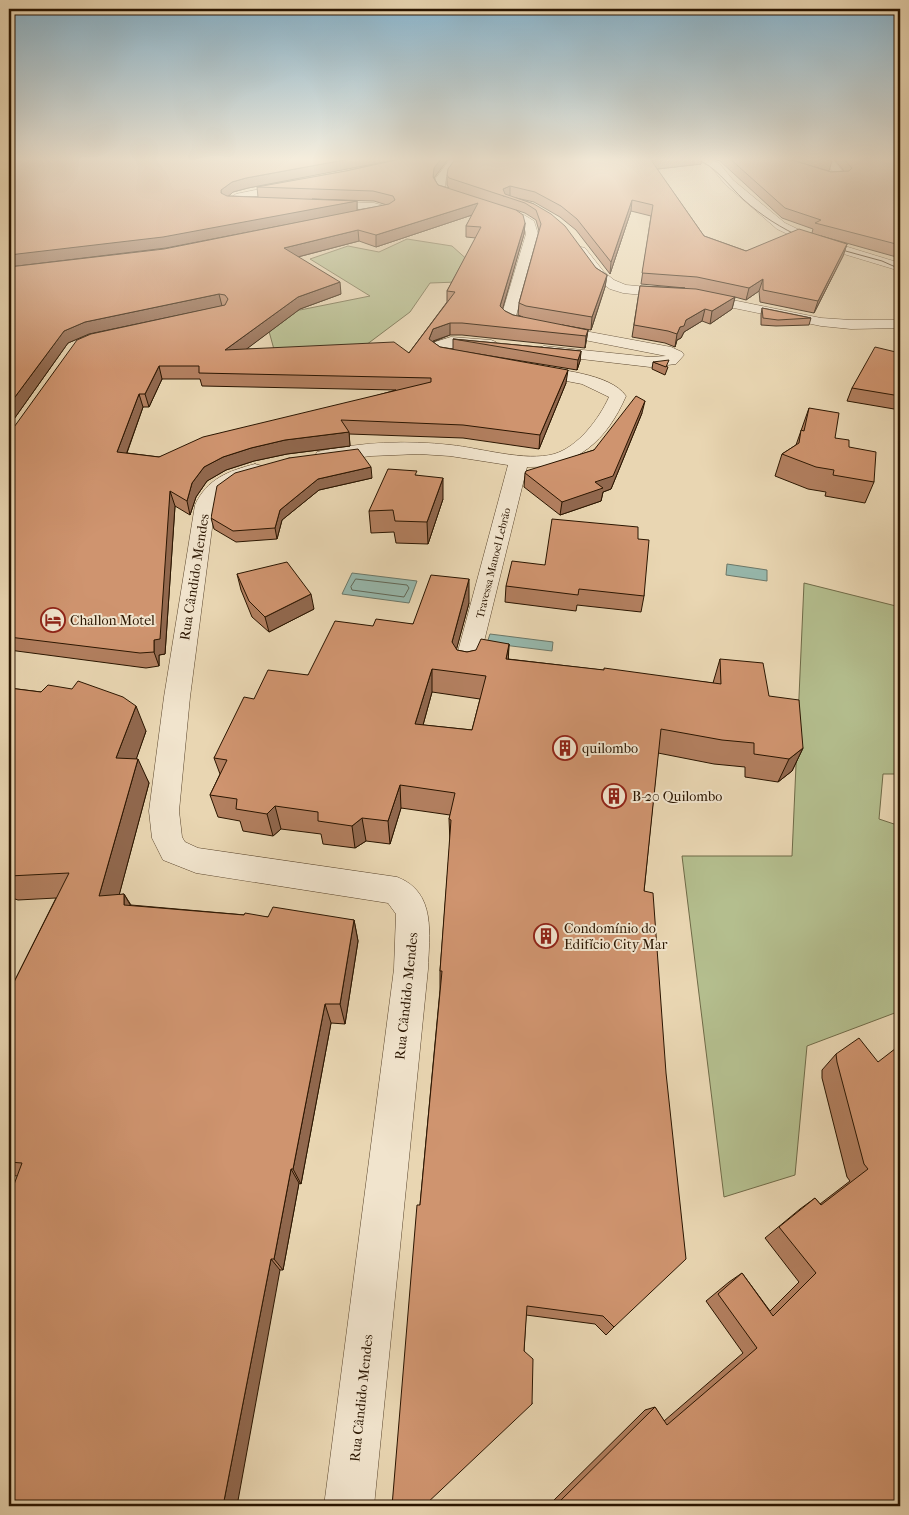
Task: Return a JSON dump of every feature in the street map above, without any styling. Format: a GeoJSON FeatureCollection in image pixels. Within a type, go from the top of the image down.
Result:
{"type":"FeatureCollection","features":[{"type":"Feature","properties":{"kind":"street"},"geometry":{"type":"LineString","coordinates":[[496,364],[447,355],[439,351],[440,345],[451,342],[650,362],[670,361],[676,355],[664,350],[536,327],[513,321],[508,317],[532,234],[531,229]]}},
{"type":"Feature","properties":{"kind":"street"},"geometry":{"type":"LineString","coordinates":[[786,229],[808,239],[900,267]]}},
{"type":"Feature","properties":{"kind":"street"},"geometry":{"type":"LineString","coordinates":[[576,242],[595,271],[613,285],[623,289],[649,293],[692,295],[822,322],[900,324]]}},
{"type":"Feature","properties":{"kind":"street","name":"Rua Cândido Mendes"},"geometry":{"type":"LineString","coordinates":[[349,1506],[411,969],[414,932],[412,910],[397,891],[196,860],[174,851],[167,838],[164,810],[178,687],[205,505],[209,494],[215,487],[245,472],[345,452],[449,450],[520,460],[545,461],[562,457],[581,446],[606,419],[618,396],[608,388],[594,382],[516,368]]}},
{"type":"Feature","properties":{"kind":"street","name":"Travessa Manoel Lebrão"},"geometry":{"type":"LineString","coordinates":[[466,666],[520,460]]}},
{"type":"Feature","properties":{"kind":"green space"},"geometry":{"type":"Polygon","coordinates":[[[407,239],[452,246],[471,263],[458,282],[430,283],[410,312],[354,354],[275,353],[265,317],[370,296],[310,259],[348,246],[379,252],[407,239]]]}},
{"type":"Feature","properties":{"kind":"green space"},"geometry":{"type":"Polygon","coordinates":[[[804,583],[900,607],[900,774],[883,774],[879,819],[900,826],[900,1011],[807,1046],[795,1175],[724,1197],[682,856],[792,856],[804,583]]]}},
{"type":"Feature","properties":{"kind":"water"},"geometry":{"type":"Polygon","coordinates":[[[727,564],[767,570],[767,581],[726,575],[727,564]]]}},
{"type":"Feature","properties":{"kind":"water"},"geometry":{"type":"Polygon","coordinates":[[[352,573],[417,581],[409,603],[342,594],[352,573]]]}},
{"type":"Feature","properties":{"kind":"water"},"geometry":{"type":"Polygon","coordinates":[[[490,634],[553,642],[552,651],[487,643],[490,634]]]}},
{"type":"Feature","properties":{"kind":"building"},"geometry":{"type":"Polygon","coordinates":[[[9,229],[208,229],[163,237],[9,255],[9,229]]]}},
{"type":"Feature","properties":{"kind":"building"},"geometry":{"type":"Polygon","coordinates":[[[266,229],[396,229],[376,235],[358,230],[284,248],[340,282],[298,297],[225,350],[394,342],[409,353],[455,292],[447,291],[480,229],[523,229],[500,306],[505,311],[513,315],[588,330],[586,336],[462,323],[450,323],[433,329],[429,339],[440,347],[568,370],[540,435],[463,425],[341,420],[349,432],[285,440],[223,457],[204,467],[192,483],[187,501],[170,491],[160,639],[154,640],[154,652],[140,653],[9,637],[9,434],[77,340],[91,334],[225,305],[228,299],[225,295],[219,294],[85,322],[64,331],[9,405],[9,267],[164,249],[266,229]],[[159,366],[145,394],[139,394],[117,452],[159,457],[203,437],[431,382],[431,378],[199,373],[199,366],[159,366]]]}},
{"type":"Feature","properties":{"kind":"building"},"geometry":{"type":"Polygon","coordinates":[[[540,229],[567,229],[596,268],[607,275],[592,317],[526,306],[519,303],[540,229]]]}},
{"type":"Feature","properties":{"kind":"building"},"geometry":{"type":"Polygon","coordinates":[[[585,229],[622,229],[611,262],[585,229]]]}},
{"type":"Feature","properties":{"kind":"building"},"geometry":{"type":"Polygon","coordinates":[[[649,229],[699,229],[704,236],[746,251],[799,229],[847,244],[818,301],[763,290],[763,279],[749,288],[697,277],[642,273],[649,229]]]}},
{"type":"Feature","properties":{"kind":"building"},"geometry":{"type":"Polygon","coordinates":[[[837,229],[900,229],[900,245],[837,229]]]}},
{"type":"Feature","properties":{"kind":"building"},"geometry":{"type":"Polygon","coordinates":[[[640,286],[696,289],[735,297],[712,311],[705,309],[686,320],[684,326],[680,327],[677,334],[634,325],[640,286]]]}},
{"type":"Feature","properties":{"kind":"building"},"geometry":{"type":"Polygon","coordinates":[[[762,308],[811,318],[778,320],[763,318],[762,308]]]}},
{"type":"Feature","properties":{"kind":"building"},"geometry":{"type":"Polygon","coordinates":[[[453,339],[581,351],[578,360],[453,339]]]}},
{"type":"Feature","properties":{"kind":"building"},"geometry":{"type":"Polygon","coordinates":[[[875,347],[900,353],[900,396],[852,388],[875,347]]]}},
{"type":"Feature","properties":{"kind":"building"},"geometry":{"type":"Polygon","coordinates":[[[669,360],[666,367],[653,362],[669,360]]]}},
{"type":"Feature","properties":{"kind":"building"},"geometry":{"type":"Polygon","coordinates":[[[636,396],[645,401],[613,476],[595,482],[603,488],[562,502],[525,473],[526,471],[594,450],[636,396]]]}},
{"type":"Feature","properties":{"kind":"building"},"geometry":{"type":"Polygon","coordinates":[[[809,408],[839,413],[835,438],[849,440],[849,447],[876,452],[874,482],[833,475],[834,470],[816,467],[782,454],[799,443],[801,430],[804,431],[809,408]]]}},
{"type":"Feature","properties":{"kind":"building"},"geometry":{"type":"Polygon","coordinates":[[[358,449],[371,467],[318,479],[280,510],[275,528],[233,531],[211,518],[217,486],[235,473],[289,458],[358,449]]]}},
{"type":"Feature","properties":{"kind":"building"},"geometry":{"type":"Polygon","coordinates":[[[388,469],[417,471],[415,475],[443,478],[427,522],[395,521],[393,510],[369,511],[388,469]]]}},
{"type":"Feature","properties":{"kind":"building"},"geometry":{"type":"Polygon","coordinates":[[[552,519],[638,527],[638,539],[649,540],[644,596],[579,589],[578,595],[506,586],[512,561],[545,565],[552,519]]]}},
{"type":"Feature","properties":{"kind":"building"},"geometry":{"type":"Polygon","coordinates":[[[287,562],[311,594],[265,617],[249,601],[237,574],[287,562]]]}},
{"type":"Feature","properties":{"kind":"building"},"geometry":{"type":"Polygon","coordinates":[[[431,575],[469,579],[452,642],[457,650],[467,652],[476,650],[481,639],[509,644],[506,659],[604,670],[604,668],[721,684],[720,659],[763,663],[769,696],[799,700],[803,748],[789,759],[754,754],[754,743],[722,740],[661,729],[644,891],[653,893],[666,1073],[686,1259],[614,1327],[603,1316],[527,1306],[524,1351],[533,1359],[532,1404],[424,1506],[392,1506],[417,1205],[420,1205],[442,971],[440,971],[451,820],[449,819],[455,793],[400,785],[388,821],[362,818],[352,826],[318,821],[318,812],[275,806],[267,814],[236,809],[237,799],[210,795],[227,760],[214,758],[244,697],[254,699],[268,670],[308,675],[335,621],[373,626],[376,619],[413,624],[431,575]],[[432,669],[415,724],[472,730],[486,676],[432,669]]]}},
{"type":"Feature","properties":{"kind":"building"},"geometry":{"type":"Polygon","coordinates":[[[78,681],[123,697],[136,706],[116,758],[138,759],[99,896],[124,894],[124,905],[244,915],[245,913],[268,917],[273,907],[354,920],[340,1004],[325,1004],[274,1259],[271,1259],[223,1506],[9,1506],[9,1198],[22,1163],[9,1162],[9,992],[69,873],[9,876],[9,688],[41,692],[48,685],[72,689],[78,681]]]}},
{"type":"Feature","properties":{"kind":"building"},"geometry":{"type":"Polygon","coordinates":[[[859,1038],[878,1062],[900,1045],[900,1506],[555,1506],[655,1407],[667,1425],[757,1348],[718,1294],[742,1273],[773,1316],[816,1273],[779,1227],[815,1198],[821,1205],[868,1169],[864,1164],[836,1054],[859,1038]]]}},
{"type":"Feature","properties":{"kind":"tram line"},"geometry":{"type":"LineString","coordinates":[[784,229],[803,238]]}},
{"type":"Feature","properties":{"kind":"tram line"},"geometry":{"type":"LineString","coordinates":[[831,247],[882,261],[900,269]]}},
{"type":"Feature","properties":{"kind":"place","name":"Challon Motel"},"geometry":{"type":"Point","coordinates":[53,620]}},
{"type":"Feature","properties":{"kind":"place","name":"quilombo"},"geometry":{"type":"Point","coordinates":[565,748]}},
{"type":"Feature","properties":{"kind":"place","name":"B-20 Quilombo"},"geometry":{"type":"Point","coordinates":[614,796]}},
{"type":"Feature","properties":{"kind":"place","name":"Condomínio do Edifício City Mar"},"geometry":{"type":"Point","coordinates":[546,936]}}]}
